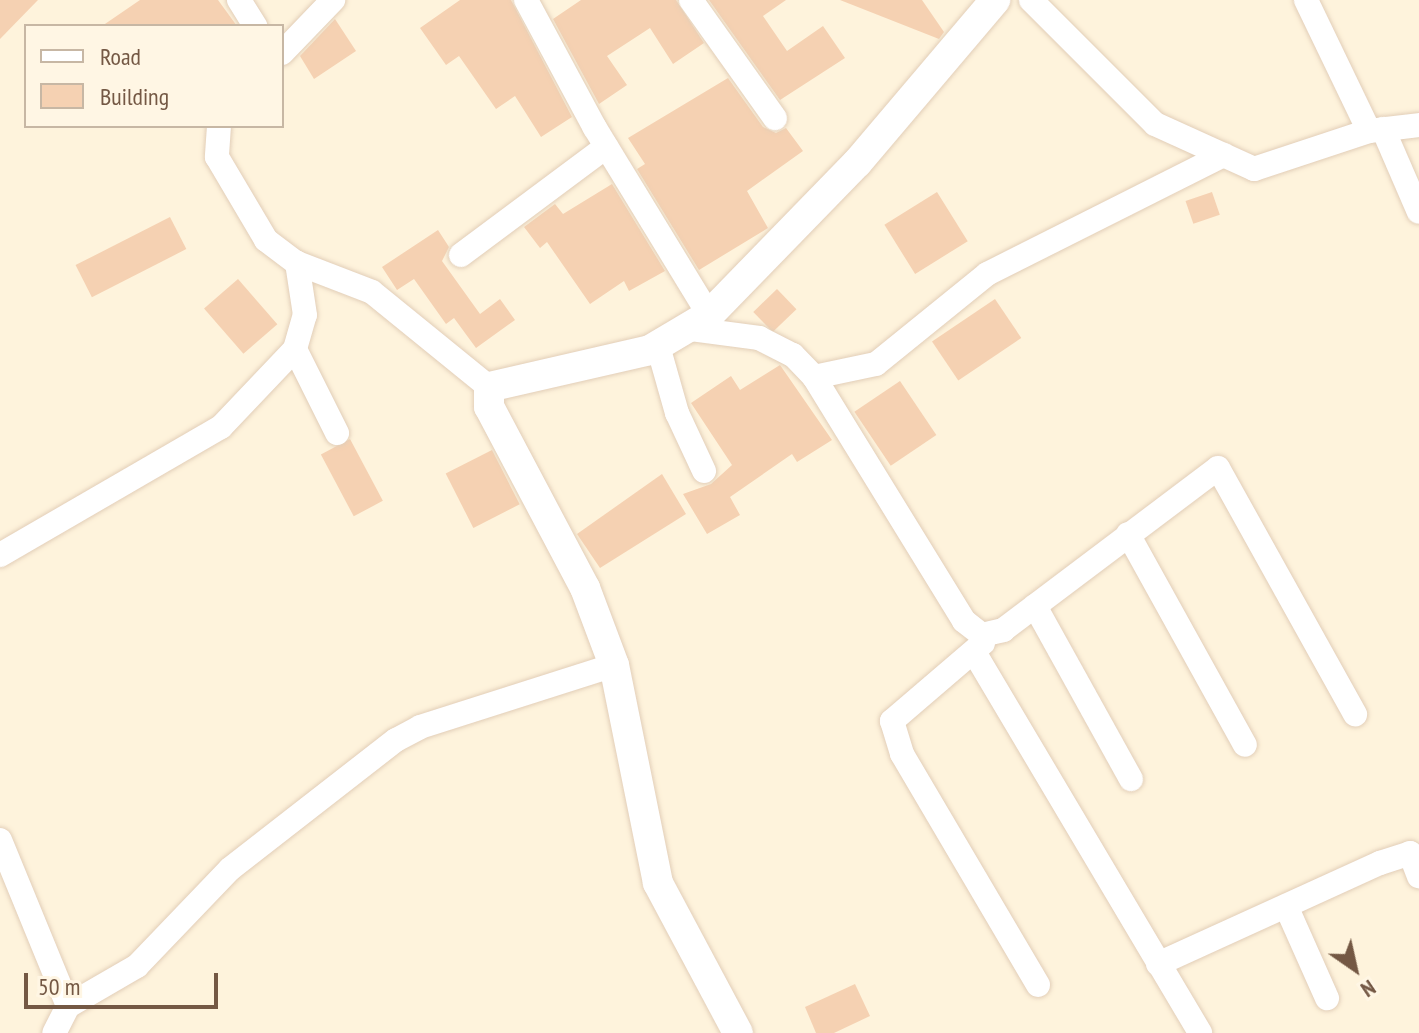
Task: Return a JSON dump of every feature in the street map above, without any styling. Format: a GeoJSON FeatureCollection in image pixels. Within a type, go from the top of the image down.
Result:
{"type":"FeatureCollection","features":[{"type":"Feature","properties":{"kind":"street"},"geometry":{"type":"LineString","coordinates":[[239,0],[254,24]]}},
{"type":"Feature","properties":{"kind":"street"},"geometry":{"type":"LineString","coordinates":[[284,51],[333,0]]}},
{"type":"Feature","properties":{"kind":"street"},"geometry":{"type":"LineString","coordinates":[[526,0],[700,322],[759,338],[793,355],[814,377],[964,621],[993,635]]}},
{"type":"Feature","properties":{"kind":"street"},"geometry":{"type":"LineString","coordinates":[[691,0],[775,118]]}},
{"type":"Feature","properties":{"kind":"street"},"geometry":{"type":"LineString","coordinates":[[489,387],[658,346],[700,322],[857,163],[995,0]]}},
{"type":"Feature","properties":{"kind":"street"},"geometry":{"type":"LineString","coordinates":[[1031,0],[1155,124],[1254,169],[1376,130],[1419,125]]}},
{"type":"Feature","properties":{"kind":"street"},"geometry":{"type":"LineString","coordinates":[[1306,0],[1419,212]]}},
{"type":"Feature","properties":{"kind":"street"},"geometry":{"type":"LineString","coordinates":[[219,128],[217,157],[266,240],[297,263],[372,292],[489,387]]}},
{"type":"Feature","properties":{"kind":"street"},"geometry":{"type":"LineString","coordinates":[[461,255],[606,147]]}},
{"type":"Feature","properties":{"kind":"street"},"geometry":{"type":"LineString","coordinates":[[814,377],[876,364],[987,274],[1224,155]]}},
{"type":"Feature","properties":{"kind":"street"},"geometry":{"type":"LineString","coordinates":[[0,555],[221,427],[295,349],[305,315],[297,263]]}},
{"type":"Feature","properties":{"kind":"street"},"geometry":{"type":"LineString","coordinates":[[658,346],[677,413],[704,471]]}},
{"type":"Feature","properties":{"kind":"street"},"geometry":{"type":"LineString","coordinates":[[295,349],[337,433]]}},
{"type":"Feature","properties":{"kind":"street"},"geometry":{"type":"LineString","coordinates":[[489,387],[489,407],[585,588],[614,665],[658,883],[738,1033]]}},
{"type":"Feature","properties":{"kind":"street"},"geometry":{"type":"LineString","coordinates":[[1038,985],[902,754],[892,721],[993,635],[1218,468],[1355,714]]}},
{"type":"Feature","properties":{"kind":"street"},"geometry":{"type":"LineString","coordinates":[[1128,534],[1245,745]]}},
{"type":"Feature","properties":{"kind":"street"},"geometry":{"type":"LineString","coordinates":[[1035,606],[1131,779]]}},
{"type":"Feature","properties":{"kind":"street"},"geometry":{"type":"LineString","coordinates":[[974,652],[1200,1033]]}},
{"type":"Feature","properties":{"kind":"street"},"geometry":{"type":"LineString","coordinates":[[54,1033],[68,1006],[137,966],[230,869],[396,740],[420,727],[614,665]]}},
{"type":"Feature","properties":{"kind":"street"},"geometry":{"type":"LineString","coordinates":[[0,840],[68,1006]]}},
{"type":"Feature","properties":{"kind":"street"},"geometry":{"type":"LineString","coordinates":[[1158,964],[1410,853],[1419,876]]}},
{"type":"Feature","properties":{"kind":"street"},"geometry":{"type":"LineString","coordinates":[[1286,906],[1327,998]]}},
{"type":"Feature","properties":{"kind":"building"},"geometry":{"type":"Polygon","coordinates":[[[0,0],[38,0],[0,39],[0,0]]]}},
{"type":"Feature","properties":{"kind":"building"},"geometry":{"type":"Polygon","coordinates":[[[140,0],[218,0],[236,24],[105,24],[140,0]]]}},
{"type":"Feature","properties":{"kind":"building"},"geometry":{"type":"Polygon","coordinates":[[[460,0],[511,0],[572,117],[541,137],[515,96],[496,109],[459,56],[446,65],[420,28],[460,0]]]}},
{"type":"Feature","properties":{"kind":"building"},"geometry":{"type":"Polygon","coordinates":[[[581,0],[676,0],[704,43],[673,64],[650,28],[607,56],[627,85],[599,104],[553,19],[581,0]]]}},
{"type":"Feature","properties":{"kind":"building"},"geometry":{"type":"Polygon","coordinates":[[[709,0],[786,0],[763,16],[787,51],[823,26],[845,58],[780,100],[709,0]]]}},
{"type":"Feature","properties":{"kind":"building"},"geometry":{"type":"Polygon","coordinates":[[[840,0],[922,0],[944,32],[939,39],[840,0]]]}},
{"type":"Feature","properties":{"kind":"building"},"geometry":{"type":"Polygon","coordinates":[[[335,19],[356,51],[314,79],[300,56],[335,19]]]}},
{"type":"Feature","properties":{"kind":"building"},"geometry":{"type":"Polygon","coordinates":[[[728,78],[763,127],[776,133],[786,128],[803,151],[747,191],[768,228],[699,270],[637,169],[645,164],[628,138],[728,78]]]}},
{"type":"Feature","properties":{"kind":"building"},"geometry":{"type":"Polygon","coordinates":[[[612,184],[665,271],[629,291],[624,281],[590,304],[547,242],[540,248],[524,227],[555,204],[563,214],[612,184]]]}},
{"type":"Feature","properties":{"kind":"building"},"geometry":{"type":"Polygon","coordinates":[[[937,192],[968,241],[915,274],[884,225],[937,192]]]}},
{"type":"Feature","properties":{"kind":"building"},"geometry":{"type":"Polygon","coordinates":[[[1212,192],[1220,215],[1193,224],[1186,201],[1212,192]]]}},
{"type":"Feature","properties":{"kind":"building"},"geometry":{"type":"Polygon","coordinates":[[[170,217],[186,249],[92,297],[76,265],[170,217]]]}},
{"type":"Feature","properties":{"kind":"building"},"geometry":{"type":"Polygon","coordinates":[[[438,230],[449,247],[442,261],[480,314],[500,299],[515,320],[476,348],[454,318],[446,324],[414,279],[397,290],[382,267],[438,230]]]}},
{"type":"Feature","properties":{"kind":"building"},"geometry":{"type":"Polygon","coordinates":[[[238,279],[277,324],[243,354],[204,309],[238,279]]]}},
{"type":"Feature","properties":{"kind":"building"},"geometry":{"type":"Polygon","coordinates":[[[777,289],[796,309],[773,332],[753,312],[777,289]]]}},
{"type":"Feature","properties":{"kind":"building"},"geometry":{"type":"Polygon","coordinates":[[[995,299],[1021,338],[958,380],[932,341],[995,299]]]}},
{"type":"Feature","properties":{"kind":"building"},"geometry":{"type":"Polygon","coordinates":[[[780,365],[832,440],[797,462],[792,454],[730,497],[740,515],[707,534],[683,494],[711,484],[732,465],[691,403],[731,376],[740,390],[780,365]]]}},
{"type":"Feature","properties":{"kind":"building"},"geometry":{"type":"Polygon","coordinates":[[[900,381],[936,435],[891,466],[854,412],[900,381]]]}},
{"type":"Feature","properties":{"kind":"building"},"geometry":{"type":"Polygon","coordinates":[[[350,439],[383,501],[354,516],[321,454],[350,439]]]}},
{"type":"Feature","properties":{"kind":"building"},"geometry":{"type":"Polygon","coordinates":[[[492,450],[520,504],[473,528],[446,474],[492,450]]]}},
{"type":"Feature","properties":{"kind":"building"},"geometry":{"type":"Polygon","coordinates":[[[662,474],[686,514],[600,568],[577,534],[662,474]]]}},
{"type":"Feature","properties":{"kind":"building"},"geometry":{"type":"Polygon","coordinates":[[[855,984],[870,1016],[834,1033],[816,1033],[805,1007],[855,984]]]}}]}
